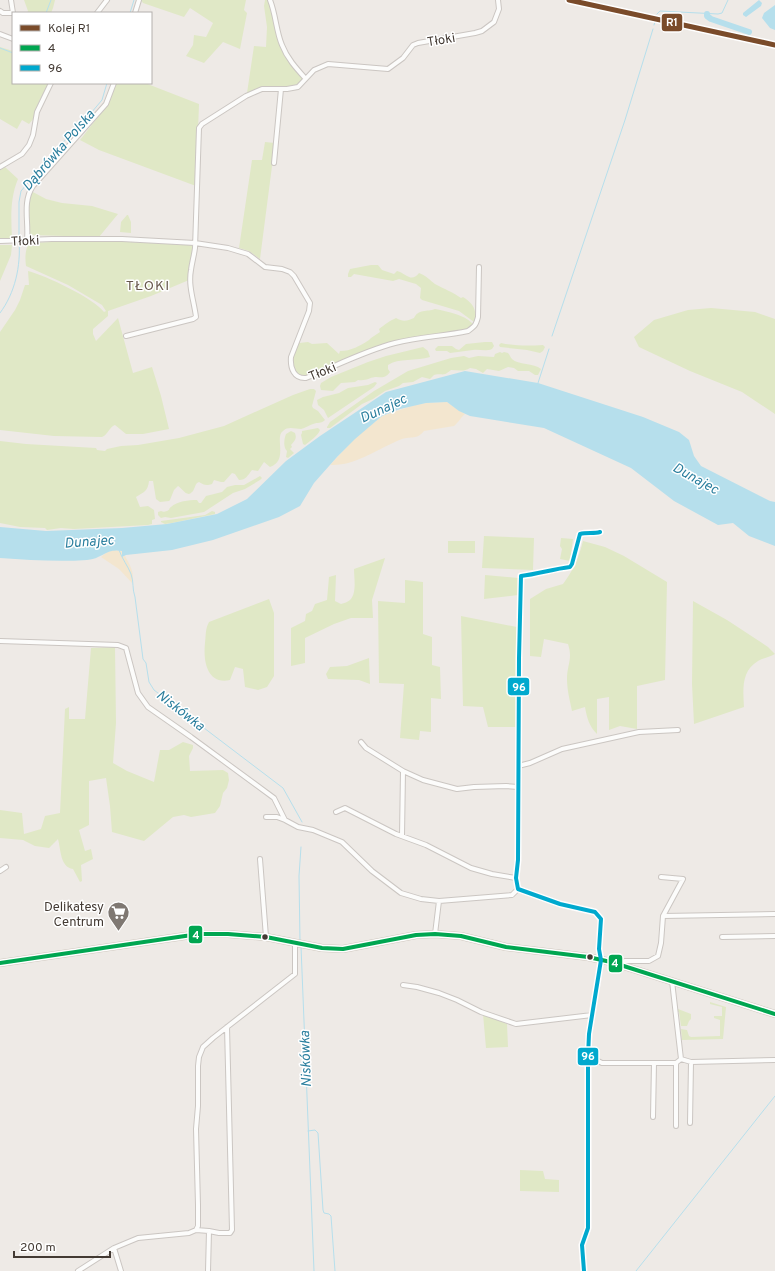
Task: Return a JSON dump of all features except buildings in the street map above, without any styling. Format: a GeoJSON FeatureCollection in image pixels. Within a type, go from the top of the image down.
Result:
{"type":"FeatureCollection","features":[{"type":"Feature","properties":{"kind":"street"},"geometry":{"type":"LineString","coordinates":[[12,0],[13,12]]}},
{"type":"Feature","properties":{"kind":"street"},"geometry":{"type":"LineString","coordinates":[[98,12],[108,0]]}},
{"type":"Feature","properties":{"kind":"street"},"geometry":{"type":"LineString","coordinates":[[135,12],[139,0]]}},
{"type":"Feature","properties":{"kind":"street"},"geometry":{"type":"LineString","coordinates":[[270,0],[276,18],[281,44],[286,54],[305,78]]}},
{"type":"Feature","properties":{"kind":"street","name":"Tłoki"},"geometry":{"type":"LineString","coordinates":[[126,336],[196,317],[191,284],[191,269],[194,262],[197,210],[199,128],[202,124],[234,103],[262,89],[298,87],[314,70],[328,64],[388,69],[403,58],[415,44],[482,31],[494,22],[499,9],[498,0]]}},
{"type":"Feature","properties":{"kind":"street"},"geometry":{"type":"LineString","coordinates":[[0,12],[6,14],[12,13]]}},
{"type":"Feature","properties":{"kind":"street"},"geometry":{"type":"LineString","coordinates":[[0,34],[12,38]]}},
{"type":"Feature","properties":{"kind":"street"},"geometry":{"type":"LineString","coordinates":[[0,167],[22,154],[29,145],[33,135],[37,112],[51,84]]}},
{"type":"Feature","properties":{"kind":"street"},"geometry":{"type":"LineString","coordinates":[[25,240],[27,200],[32,186],[106,104],[114,84]]}},
{"type":"Feature","properties":{"kind":"street"},"geometry":{"type":"LineString","coordinates":[[274,163],[281,89]]}},
{"type":"Feature","properties":{"kind":"street","name":"Tłoki"},"geometry":{"type":"LineString","coordinates":[[0,241],[98,239],[194,243],[228,248],[242,252],[248,254],[265,267],[282,269],[290,272],[310,303],[309,311],[290,362],[293,372],[303,378],[380,347],[420,338],[468,331],[473,328],[478,317],[479,267]]}},
{"type":"Feature","properties":{"kind":"street"},"geometry":{"type":"LineString","coordinates":[[518,889],[516,878],[518,860],[518,766],[522,576],[570,567],[580,534],[584,532],[600,532]]}},
{"type":"Feature","properties":{"kind":"street"},"geometry":{"type":"LineString","coordinates":[[0,641],[118,645],[126,648],[138,693],[148,707],[274,798],[285,820]]}},
{"type":"Feature","properties":{"kind":"street"},"geometry":{"type":"LineString","coordinates":[[518,766],[562,749],[639,732],[678,730]]}},
{"type":"Feature","properties":{"kind":"street"},"geometry":{"type":"LineString","coordinates":[[361,742],[366,748],[403,771],[423,780],[457,789],[474,787],[518,787]]}},
{"type":"Feature","properties":{"kind":"street"},"geometry":{"type":"LineString","coordinates":[[402,836],[403,771]]}},
{"type":"Feature","properties":{"kind":"street"},"geometry":{"type":"LineString","coordinates":[[336,812],[345,808],[402,836],[426,845],[471,868],[492,874],[516,878]]}},
{"type":"Feature","properties":{"kind":"street"},"geometry":{"type":"LineString","coordinates":[[266,817],[276,817],[298,827],[342,842],[372,871],[402,893],[421,899],[439,901],[512,894],[518,889]]}},
{"type":"Feature","properties":{"kind":"street"},"geometry":{"type":"LineString","coordinates":[[260,859],[266,937]]}},
{"type":"Feature","properties":{"kind":"street"},"geometry":{"type":"LineString","coordinates":[[0,871],[6,867]]}},
{"type":"Feature","properties":{"kind":"street"},"geometry":{"type":"LineString","coordinates":[[619,964],[625,961],[649,961],[658,956],[661,943],[663,916],[683,879],[662,877]]}},
{"type":"Feature","properties":{"kind":"street"},"geometry":{"type":"LineString","coordinates":[[518,889],[560,904],[595,912],[601,919],[601,960],[592,1015],[588,1056],[588,1228],[582,1245],[584,1271]]}},
{"type":"Feature","properties":{"kind":"street"},"geometry":{"type":"LineString","coordinates":[[435,934],[439,901]]}},
{"type":"Feature","properties":{"kind":"street"},"geometry":{"type":"LineString","coordinates":[[663,916],[775,914]]}},
{"type":"Feature","properties":{"kind":"street"},"geometry":{"type":"LineString","coordinates":[[0,963],[202,934],[242,934],[334,949],[350,949],[402,937],[435,934],[461,936],[506,947],[601,960],[619,964],[775,1014]]}},
{"type":"Feature","properties":{"kind":"street"},"geometry":{"type":"LineString","coordinates":[[722,937],[775,936]]}},
{"type":"Feature","properties":{"kind":"street"},"geometry":{"type":"LineString","coordinates":[[196,1230],[198,1226],[196,1129],[198,1106],[198,1061],[203,1046],[295,974],[296,943]]}},
{"type":"Feature","properties":{"kind":"street"},"geometry":{"type":"LineString","coordinates":[[672,981],[681,1060]]}},
{"type":"Feature","properties":{"kind":"street"},"geometry":{"type":"LineString","coordinates":[[403,986],[417,987],[440,993],[481,1012],[516,1024],[592,1015]]}},
{"type":"Feature","properties":{"kind":"street"},"geometry":{"type":"LineString","coordinates":[[78,1271],[114,1248],[138,1238],[189,1233],[196,1230],[230,1233],[232,1230],[228,1027]]}},
{"type":"Feature","properties":{"kind":"street"},"geometry":{"type":"LineString","coordinates":[[588,1056],[602,1063],[676,1063],[681,1060],[691,1062],[775,1060]]}},
{"type":"Feature","properties":{"kind":"street"},"geometry":{"type":"LineString","coordinates":[[690,1123],[691,1062]]}},
{"type":"Feature","properties":{"kind":"street"},"geometry":{"type":"LineString","coordinates":[[654,1063],[654,1117]]}},
{"type":"Feature","properties":{"kind":"street"},"geometry":{"type":"LineString","coordinates":[[676,1063],[676,1126]]}},
{"type":"Feature","properties":{"kind":"street"},"geometry":{"type":"LineString","coordinates":[[208,1271],[209,1231]]}},
{"type":"Feature","properties":{"kind":"street"},"geometry":{"type":"LineString","coordinates":[[114,1248],[121,1271]]}},
{"type":"Feature","properties":{"kind":"green space"},"geometry":{"type":"Polygon","coordinates":[[[24,0],[55,0],[51,12],[28,11],[24,0]]]}},
{"type":"Feature","properties":{"kind":"green space"},"geometry":{"type":"Polygon","coordinates":[[[141,0],[246,0],[244,10],[247,13],[240,49],[223,42],[204,63],[186,56],[193,45],[194,35],[206,37],[213,23],[190,8],[184,17],[143,3],[141,0]]]}},
{"type":"Feature","properties":{"kind":"green space"},"geometry":{"type":"Polygon","coordinates":[[[265,0],[268,0],[288,60],[302,78],[301,82],[293,86],[260,88],[247,93],[254,46],[266,47],[267,27],[264,6],[265,0]]]}},
{"type":"Feature","properties":{"kind":"green space"},"geometry":{"type":"Polygon","coordinates":[[[0,47],[12,51],[12,84],[48,84],[40,99],[34,118],[29,124],[22,120],[17,129],[0,119],[0,47]]]}},
{"type":"Feature","properties":{"kind":"green space"},"geometry":{"type":"Polygon","coordinates":[[[116,84],[148,84],[199,104],[196,186],[99,150],[80,140],[108,104],[116,84]]]}},
{"type":"Feature","properties":{"kind":"green space"},"geometry":{"type":"Polygon","coordinates":[[[265,142],[275,143],[260,259],[249,251],[239,248],[252,160],[262,160],[265,142]]]}},
{"type":"Feature","properties":{"kind":"green space"},"geometry":{"type":"Polygon","coordinates":[[[5,167],[18,179],[12,201],[12,238],[0,239],[0,170],[5,167]]]}},
{"type":"Feature","properties":{"kind":"green space"},"geometry":{"type":"Polygon","coordinates":[[[31,191],[46,199],[62,203],[92,206],[118,214],[99,237],[29,235],[28,213],[31,191]]]}},
{"type":"Feature","properties":{"kind":"green space"},"geometry":{"type":"Polygon","coordinates":[[[127,215],[131,222],[131,233],[120,232],[121,222],[127,215]]]}},
{"type":"Feature","properties":{"kind":"green space"},"geometry":{"type":"Polygon","coordinates":[[[72,241],[192,245],[193,253],[189,265],[189,280],[151,296],[108,311],[108,316],[93,329],[93,334],[96,341],[118,318],[133,373],[152,367],[169,429],[143,434],[126,434],[115,425],[111,427],[106,435],[102,437],[54,436],[0,430],[0,332],[15,310],[25,285],[29,285],[28,271],[46,277],[69,288],[91,301],[104,312],[106,311],[102,305],[68,285],[26,266],[25,260],[29,243],[72,241]]]}},
{"type":"Feature","properties":{"kind":"green space"},"geometry":{"type":"Polygon","coordinates":[[[0,245],[12,245],[11,255],[0,281],[0,245]]]}},
{"type":"Feature","properties":{"kind":"green space"},"geometry":{"type":"Polygon","coordinates":[[[378,265],[382,270],[394,274],[397,271],[411,278],[419,273],[435,284],[461,298],[463,297],[470,302],[474,308],[474,322],[459,311],[422,300],[420,298],[421,288],[416,284],[399,279],[393,281],[354,274],[351,277],[348,277],[350,269],[378,265]]]}},
{"type":"Feature","properties":{"kind":"green space"},"geometry":{"type":"Polygon","coordinates":[[[711,308],[755,312],[775,319],[775,414],[742,392],[690,371],[639,347],[634,337],[654,320],[688,310],[711,308]]]}},
{"type":"Feature","properties":{"kind":"green space"},"geometry":{"type":"Polygon","coordinates":[[[435,309],[451,312],[465,318],[473,324],[471,328],[462,330],[398,340],[303,377],[294,370],[292,362],[299,343],[327,343],[339,354],[340,351],[352,349],[366,342],[380,332],[379,329],[396,318],[403,321],[414,318],[420,312],[435,309]]]}},
{"type":"Feature","properties":{"kind":"green space"},"geometry":{"type":"Polygon","coordinates":[[[492,342],[494,346],[492,349],[450,353],[447,351],[436,351],[435,349],[438,346],[452,346],[459,350],[466,344],[492,342]]]}},
{"type":"Feature","properties":{"kind":"green space"},"geometry":{"type":"Polygon","coordinates":[[[501,343],[522,346],[543,345],[545,347],[540,353],[500,347],[499,345],[501,343]]]}},
{"type":"Feature","properties":{"kind":"green space"},"geometry":{"type":"Polygon","coordinates":[[[423,347],[428,351],[430,357],[402,360],[392,363],[388,365],[390,372],[385,377],[375,377],[365,380],[358,380],[355,382],[341,383],[333,391],[321,390],[321,383],[331,377],[386,356],[423,347]]]}},
{"type":"Feature","properties":{"kind":"green space"},"geometry":{"type":"Polygon","coordinates":[[[500,352],[508,353],[515,361],[538,367],[541,369],[538,375],[535,375],[529,371],[518,371],[514,368],[508,367],[499,371],[487,369],[483,373],[476,369],[470,368],[463,370],[451,370],[445,374],[434,375],[430,379],[422,377],[413,382],[403,383],[385,391],[362,404],[330,428],[327,428],[330,422],[374,391],[408,371],[451,358],[464,356],[469,358],[478,356],[494,357],[495,354],[500,352]]]}},
{"type":"Feature","properties":{"kind":"green space"},"geometry":{"type":"Polygon","coordinates":[[[375,382],[377,383],[374,387],[328,418],[324,410],[318,405],[317,400],[323,397],[339,393],[348,388],[368,385],[375,382]]]}},
{"type":"Feature","properties":{"kind":"green space"},"geometry":{"type":"Polygon","coordinates":[[[314,389],[316,391],[312,406],[325,420],[301,429],[285,429],[281,434],[280,454],[276,464],[270,467],[264,462],[258,471],[252,470],[247,477],[241,480],[239,480],[235,474],[232,473],[224,482],[214,480],[212,484],[207,485],[199,482],[190,494],[186,493],[178,486],[174,490],[169,501],[160,502],[156,499],[153,481],[149,481],[147,489],[136,497],[140,507],[148,506],[154,510],[155,519],[152,520],[152,524],[47,530],[45,528],[20,527],[0,523],[0,441],[96,448],[97,450],[105,451],[107,449],[121,446],[138,445],[179,438],[224,426],[293,395],[314,389]]]}},
{"type":"Feature","properties":{"kind":"green space"},"geometry":{"type":"Polygon","coordinates":[[[318,428],[320,430],[316,436],[305,445],[303,444],[301,435],[302,431],[318,428]]]}},
{"type":"Feature","properties":{"kind":"green space"},"geometry":{"type":"Polygon","coordinates":[[[291,431],[295,433],[296,438],[290,449],[294,453],[288,458],[286,457],[287,451],[284,441],[286,434],[291,431]]]}},
{"type":"Feature","properties":{"kind":"green space"},"geometry":{"type":"Polygon","coordinates":[[[260,476],[262,478],[260,480],[245,489],[233,493],[204,512],[171,518],[161,518],[158,515],[158,512],[169,510],[176,503],[197,500],[201,503],[206,496],[222,492],[227,487],[244,485],[260,476]]]}},
{"type":"Feature","properties":{"kind":"green space"},"geometry":{"type":"Polygon","coordinates":[[[212,511],[215,512],[215,514],[172,523],[165,524],[161,522],[205,515],[212,511]]]}},
{"type":"Feature","properties":{"kind":"green space"},"geometry":{"type":"Polygon","coordinates":[[[484,536],[534,538],[533,570],[482,568],[484,536]]]}},
{"type":"Feature","properties":{"kind":"green space"},"geometry":{"type":"Polygon","coordinates":[[[561,538],[573,539],[570,561],[560,559],[562,549],[560,546],[561,538]]]}},
{"type":"Feature","properties":{"kind":"green space"},"geometry":{"type":"Polygon","coordinates":[[[448,541],[475,541],[475,553],[448,553],[448,541]]]}},
{"type":"Feature","properties":{"kind":"green space"},"geometry":{"type":"Polygon","coordinates":[[[583,541],[605,547],[624,556],[667,582],[665,680],[637,686],[637,729],[620,726],[609,730],[609,697],[597,699],[597,734],[589,722],[585,707],[572,711],[567,683],[570,658],[568,644],[544,639],[541,657],[530,656],[530,599],[546,589],[563,584],[575,564],[583,541]]]}},
{"type":"Feature","properties":{"kind":"green space"},"geometry":{"type":"Polygon","coordinates":[[[385,558],[372,600],[373,618],[351,618],[334,624],[305,638],[305,663],[291,666],[291,628],[305,621],[306,614],[312,611],[315,604],[327,600],[329,577],[336,575],[335,601],[341,604],[345,603],[350,600],[354,593],[354,569],[385,558]]]}},
{"type":"Feature","properties":{"kind":"green space"},"geometry":{"type":"Polygon","coordinates":[[[485,575],[518,578],[518,595],[484,599],[485,575]]]}},
{"type":"Feature","properties":{"kind":"green space"},"geometry":{"type":"Polygon","coordinates":[[[405,580],[423,582],[423,634],[432,637],[432,665],[440,667],[441,699],[431,698],[431,732],[420,731],[419,740],[400,738],[404,684],[379,683],[378,601],[405,603],[405,580]]]}},
{"type":"Feature","properties":{"kind":"green space"},"geometry":{"type":"Polygon","coordinates":[[[269,599],[274,613],[274,676],[267,687],[258,690],[245,687],[243,669],[235,667],[230,680],[222,681],[216,679],[208,670],[205,657],[206,632],[209,622],[269,599]]]}},
{"type":"Feature","properties":{"kind":"green space"},"geometry":{"type":"Polygon","coordinates":[[[693,601],[727,620],[768,647],[775,654],[758,661],[748,670],[744,681],[744,707],[694,724],[692,684],[693,601]]]}},
{"type":"Feature","properties":{"kind":"green space"},"geometry":{"type":"Polygon","coordinates":[[[461,616],[517,627],[516,727],[488,727],[483,707],[463,706],[461,616]]]}},
{"type":"Feature","properties":{"kind":"green space"},"geometry":{"type":"Polygon","coordinates":[[[115,647],[116,723],[113,763],[127,771],[154,782],[160,750],[169,750],[183,742],[193,745],[189,756],[190,771],[223,770],[228,773],[229,780],[227,788],[223,793],[220,806],[215,813],[191,817],[184,815],[173,817],[144,841],[112,832],[106,778],[89,781],[89,825],[79,830],[85,851],[91,849],[93,859],[81,865],[82,881],[80,882],[73,869],[69,868],[63,862],[58,839],[49,848],[35,846],[23,840],[0,838],[0,810],[22,813],[24,834],[41,829],[45,816],[60,813],[65,709],[69,707],[69,719],[85,719],[91,648],[115,647]]]}},
{"type":"Feature","properties":{"kind":"green space"},"geometry":{"type":"Polygon","coordinates":[[[369,658],[370,684],[359,680],[328,679],[326,674],[330,667],[347,666],[369,658]]]}},
{"type":"Feature","properties":{"kind":"green space"},"geometry":{"type":"Polygon","coordinates":[[[676,1001],[678,1009],[691,1014],[691,1019],[687,1026],[681,1026],[679,1012],[676,1012],[676,1001]]]}},
{"type":"Feature","properties":{"kind":"green space"},"geometry":{"type":"Polygon","coordinates":[[[710,1002],[726,1007],[723,1039],[682,1040],[681,1029],[687,1030],[689,1036],[691,1037],[720,1036],[720,1020],[714,1018],[714,1016],[722,1016],[722,1007],[710,1004],[710,1002]]]}},
{"type":"Feature","properties":{"kind":"green space"},"geometry":{"type":"Polygon","coordinates":[[[483,1014],[507,1024],[508,1047],[486,1048],[483,1014]]]}},
{"type":"Feature","properties":{"kind":"green space"},"geometry":{"type":"Polygon","coordinates":[[[520,1170],[543,1171],[545,1179],[559,1180],[559,1192],[520,1191],[520,1170]]]}},
{"type":"Feature","properties":{"kind":"sand"},"geometry":{"type":"Polygon","coordinates":[[[447,402],[465,414],[454,426],[424,431],[419,436],[402,439],[358,460],[340,465],[330,465],[354,439],[382,416],[415,405],[447,402]]]}},
{"type":"Feature","properties":{"kind":"sand"},"geometry":{"type":"Polygon","coordinates":[[[114,550],[122,551],[122,557],[125,556],[127,559],[132,572],[132,583],[119,569],[101,557],[107,552],[114,550]]]}},
{"type":"Feature","properties":{"kind":"water"},"geometry":{"type":"Polygon","coordinates":[[[759,0],[762,3],[761,6],[746,17],[743,15],[743,13],[759,0]]]}},
{"type":"Feature","properties":{"kind":"water"},"geometry":{"type":"Polygon","coordinates":[[[775,5],[775,30],[770,28],[762,18],[764,13],[775,5]]]}},
{"type":"Feature","properties":{"kind":"water","name":"Dunajec"},"geometry":{"type":"Polygon","coordinates":[[[465,371],[538,383],[643,417],[679,432],[689,440],[694,456],[701,466],[770,501],[775,502],[775,546],[749,536],[733,523],[718,525],[674,501],[631,468],[544,428],[470,416],[459,411],[447,402],[426,403],[400,409],[382,416],[337,457],[314,483],[300,506],[279,517],[213,540],[172,550],[126,555],[122,557],[122,551],[117,550],[108,552],[97,558],[76,561],[0,558],[0,527],[46,531],[122,528],[167,524],[217,514],[247,499],[286,461],[320,436],[386,392],[465,371]]]}},
{"type":"Feature","properties":{"kind":"waterway"},"geometry":{"type":"LineString","coordinates":[[46,12],[51,0]]}},
{"type":"Feature","properties":{"kind":"waterway","name":"Dąbrówka Polska"},"geometry":{"type":"LineString","coordinates":[[130,12],[134,0]]}},
{"type":"Feature","properties":{"kind":"waterway"},"geometry":{"type":"LineString","coordinates":[[657,14],[660,11],[718,14],[722,13],[728,0]]}},
{"type":"Feature","properties":{"kind":"waterway"},"geometry":{"type":"LineString","coordinates":[[707,14],[707,16],[711,19],[749,32]]}},
{"type":"Feature","properties":{"kind":"waterway"},"geometry":{"type":"LineString","coordinates":[[552,336],[625,120],[653,29]]}},
{"type":"Feature","properties":{"kind":"waterway"},"geometry":{"type":"LineString","coordinates":[[0,48],[12,53]]}},
{"type":"Feature","properties":{"kind":"waterway","name":"Dąbrówka Polska"},"geometry":{"type":"LineString","coordinates":[[19,238],[19,202],[21,191],[79,124],[102,100],[107,84]]}},
{"type":"Feature","properties":{"kind":"waterway","name":"Dąbrówka Polska"},"geometry":{"type":"LineString","coordinates":[[0,313],[10,297],[16,279],[19,260],[19,241]]}},
{"type":"Feature","properties":{"kind":"waterway"},"geometry":{"type":"LineString","coordinates":[[538,383],[549,349]]}},
{"type":"Feature","properties":{"kind":"waterway","name":"Niskówka"},"geometry":{"type":"LineString","coordinates":[[119,550],[132,577],[143,659],[146,663],[149,682],[154,690],[283,788],[302,822]]}},
{"type":"Feature","properties":{"kind":"waterway","name":"Niskówka"},"geometry":{"type":"LineString","coordinates":[[300,941],[299,876],[301,847]]}},
{"type":"Feature","properties":{"kind":"waterway","name":"Niskówka"},"geometry":{"type":"LineString","coordinates":[[301,946],[314,1271]]}},
{"type":"Feature","properties":{"kind":"waterway"},"geometry":{"type":"LineString","coordinates":[[636,1271],[775,1096]]}},
{"type":"Feature","properties":{"kind":"waterway"},"geometry":{"type":"LineString","coordinates":[[308,1131],[315,1130],[318,1133],[323,1210],[324,1213],[331,1216],[335,1271]]}},
{"type":"Feature","properties":{"kind":"rail line","name":"R1"},"geometry":{"type":"LineString","coordinates":[[569,0],[775,45]]}},
{"type":"Feature","properties":{"kind":"transit line","name":"96"},"geometry":{"type":"LineString","coordinates":[[584,1271],[582,1245],[588,1228],[589,1034],[601,960],[599,949],[601,919],[595,912],[560,904],[518,889],[516,878],[518,860],[519,658],[521,576],[570,567],[580,534],[600,532]]}},
{"type":"Feature","properties":{"kind":"transit line","name":"4"},"geometry":{"type":"LineString","coordinates":[[0,963],[201,934],[228,934],[266,937],[322,948],[343,949],[416,935],[435,934],[461,936],[506,947],[588,957],[611,962],[775,1014]]}},
{"type":"Feature","properties":{"kind":"place","name":"Delikatesy Centrum"},"geometry":{"type":"Point","coordinates":[119,932]}},
{"type":"Feature","properties":{"kind":"district","name":"TŁOKI"},"geometry":{"type":"Point","coordinates":[148,285]}}]}
